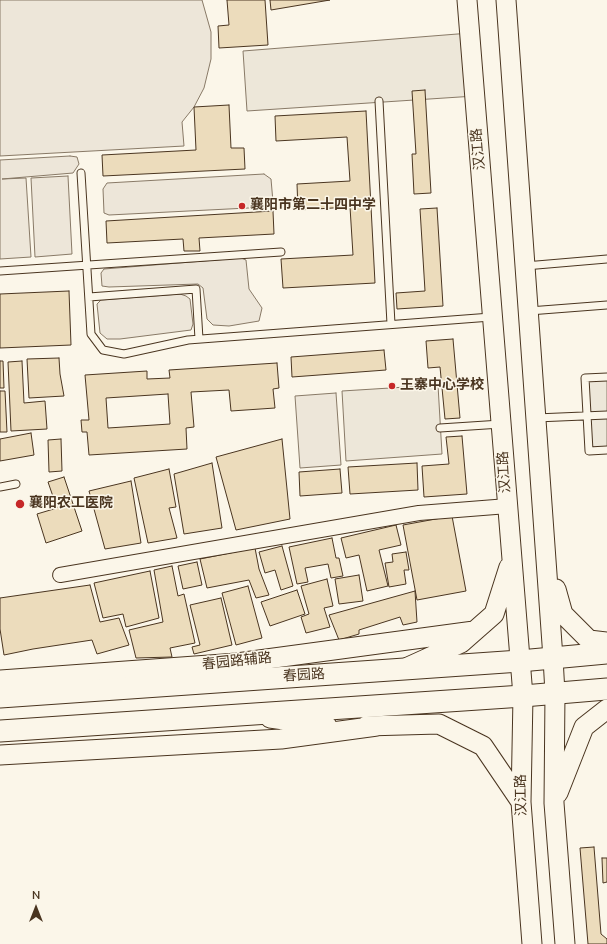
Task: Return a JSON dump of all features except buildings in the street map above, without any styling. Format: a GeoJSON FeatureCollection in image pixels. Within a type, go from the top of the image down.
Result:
{"type":"FeatureCollection","features":[{"type":"Feature","properties":{"kind":"main road","name":"汉江路"},"geometry":{"type":"LineString","coordinates":[[468,0],[523,696],[521,802],[532,944]]}},
{"type":"Feature","properties":{"kind":"main road"},"geometry":{"type":"LineString","coordinates":[[506,0],[553,658],[555,693],[554,803],[565,944]]}},
{"type":"Feature","properties":{"kind":"main road"},"geometry":{"type":"LineString","coordinates":[[546,555],[563,614],[589,640],[607,642]]}},
{"type":"Feature","properties":{"kind":"main road"},"geometry":{"type":"LineString","coordinates":[[403,669],[461,643],[494,614],[512,560]]}},
{"type":"Feature","properties":{"kind":"main road","name":"春园路辅路"},"geometry":{"type":"LineString","coordinates":[[0,680],[236,663],[474,631]]}},
{"type":"Feature","properties":{"kind":"main road","name":"春园路"},"geometry":{"type":"LineString","coordinates":[[0,696],[520,661],[607,653]]}},
{"type":"Feature","properties":{"kind":"main road"},"geometry":{"type":"LineString","coordinates":[[127,688],[186,667]]}},
{"type":"Feature","properties":{"kind":"main road"},"geometry":{"type":"LineString","coordinates":[[0,731],[607,689]]}},
{"type":"Feature","properties":{"kind":"main road"},"geometry":{"type":"LineString","coordinates":[[554,803],[584,727],[607,709]]}},
{"type":"Feature","properties":{"kind":"main road"},"geometry":{"type":"LineString","coordinates":[[247,714],[330,727],[439,724],[483,746],[521,802]]}},
{"type":"Feature","properties":{"kind":"main road"},"geometry":{"type":"LineString","coordinates":[[0,756],[281,739],[377,726]]}},
{"type":"Feature","properties":{"kind":"street"},"geometry":{"type":"LineString","coordinates":[[60,575],[419,513],[508,506]]}},
{"type":"Feature","properties":{"kind":"lane"},"geometry":{"type":"LineString","coordinates":[[378,101],[391,324]]}},
{"type":"Feature","properties":{"kind":"lane"},"geometry":{"type":"LineString","coordinates":[[81,173],[91,334],[103,350],[124,354],[188,340],[493,317]]}},
{"type":"Feature","properties":{"kind":"lane"},"geometry":{"type":"LineString","coordinates":[[0,271],[281,252]]}},
{"type":"Feature","properties":{"kind":"lane"},"geometry":{"type":"LineString","coordinates":[[525,266],[607,259]]}},
{"type":"Feature","properties":{"kind":"lane"},"geometry":{"type":"LineString","coordinates":[[89,297],[196,289],[199,339]]}},
{"type":"Feature","properties":{"kind":"lane"},"geometry":{"type":"LineString","coordinates":[[528,311],[607,305]]}},
{"type":"Feature","properties":{"kind":"lane"},"geometry":{"type":"LineString","coordinates":[[607,377],[585,378],[589,451],[607,450]]}},
{"type":"Feature","properties":{"kind":"lane"},"geometry":{"type":"LineString","coordinates":[[536,418],[607,415]]}},
{"type":"Feature","properties":{"kind":"lane"},"geometry":{"type":"LineString","coordinates":[[440,428],[501,424]]}},
{"type":"Feature","properties":{"kind":"lane"},"geometry":{"type":"LineString","coordinates":[[0,487],[16,484]]}},
{"type":"Feature","properties":{"kind":"shaded area"},"geometry":{"type":"Polygon","coordinates":[[[0,0],[202,0],[211,32],[211,59],[204,88],[194,107],[182,122],[184,146],[0,156],[0,0]]]}},
{"type":"Feature","properties":{"kind":"shaded area"},"geometry":{"type":"Polygon","coordinates":[[[470,33],[475,96],[247,111],[243,51],[470,33]]]}},
{"type":"Feature","properties":{"kind":"shaded area"},"geometry":{"type":"Polygon","coordinates":[[[70,156],[77,157],[79,164],[73,173],[2,179],[26,178],[31,257],[0,259],[0,160],[70,156]]]}},
{"type":"Feature","properties":{"kind":"shaded area"},"geometry":{"type":"Polygon","coordinates":[[[264,174],[271,179],[273,202],[268,207],[109,215],[104,213],[103,189],[107,183],[264,174]]]}},
{"type":"Feature","properties":{"kind":"shaded area"},"geometry":{"type":"Polygon","coordinates":[[[68,176],[72,254],[35,257],[31,178],[68,176]]]}},
{"type":"Feature","properties":{"kind":"shaded area"},"geometry":{"type":"Polygon","coordinates":[[[241,258],[246,260],[249,289],[262,308],[259,321],[229,326],[213,325],[207,319],[203,288],[198,284],[102,286],[101,273],[104,269],[241,258]]]}},
{"type":"Feature","properties":{"kind":"shaded area"},"geometry":{"type":"Polygon","coordinates":[[[180,294],[190,299],[193,324],[191,330],[120,339],[107,339],[100,333],[97,304],[101,300],[180,294]]]}},
{"type":"Feature","properties":{"kind":"shaded area"},"geometry":{"type":"Polygon","coordinates":[[[607,377],[607,450],[589,451],[585,378],[607,377]]]}},
{"type":"Feature","properties":{"kind":"shaded area"},"geometry":{"type":"Polygon","coordinates":[[[438,385],[442,454],[346,461],[342,391],[438,385]]]}},
{"type":"Feature","properties":{"kind":"shaded area"},"geometry":{"type":"Polygon","coordinates":[[[336,393],[341,465],[300,468],[295,396],[336,393]]]}},
{"type":"Feature","properties":{"kind":"place","name":"襄阳市第二十四中学"},"geometry":{"type":"Point","coordinates":[242,206]}},
{"type":"Feature","properties":{"kind":"place","name":"王寨中心学校"},"geometry":{"type":"Point","coordinates":[392,386]}},
{"type":"Feature","properties":{"kind":"place","name":"襄阳农工医院"},"geometry":{"type":"Point","coordinates":[20,504]}}]}
